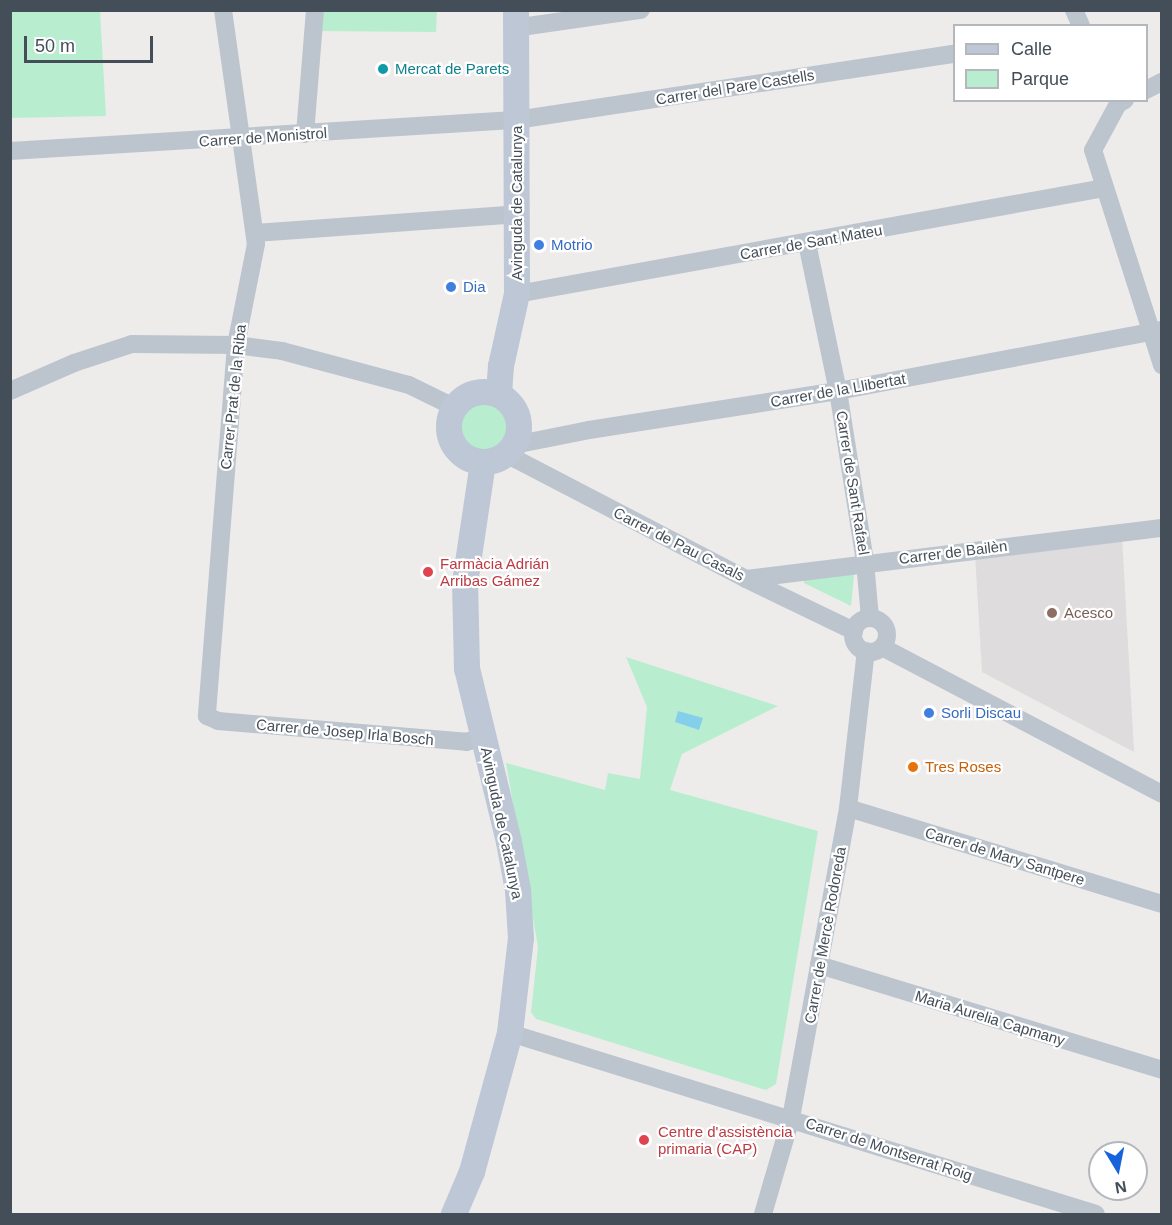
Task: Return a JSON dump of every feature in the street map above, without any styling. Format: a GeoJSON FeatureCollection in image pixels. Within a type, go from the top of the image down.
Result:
{"type":"FeatureCollection","features":[{"type":"Feature","properties":{"kind":"street","name":"Carrer Prat de la Riba"},"geometry":{"type":"LineString","coordinates":[[207,716],[236,345],[256,244],[223,10]]}},
{"type":"Feature","properties":{"kind":"street"},"geometry":{"type":"LineString","coordinates":[[305,134],[315,10]]}},
{"type":"Feature","properties":{"kind":"street"},"geometry":{"type":"LineString","coordinates":[[515,19],[640,10]]}},
{"type":"Feature","properties":{"kind":"street"},"geometry":{"type":"LineString","coordinates":[[1074,10],[1080,24]]}},
{"type":"Feature","properties":{"kind":"street","name":"Avinguda de Catalunya"},"geometry":{"type":"LineString","coordinates":[[499,394],[501,366],[517,294],[515,19]]}},
{"type":"Feature","properties":{"kind":"street","name":"Carrer del Pare Castells"},"geometry":{"type":"LineString","coordinates":[[516,120],[953,54]]}},
{"type":"Feature","properties":{"kind":"street"},"geometry":{"type":"LineString","coordinates":[[1120,102],[1093,150],[1104,188],[1156,331],[1161,364]]}},
{"type":"Feature","properties":{"kind":"street","name":"Carrer de Monistrol"},"geometry":{"type":"LineString","coordinates":[[10,152],[516,120]]}},
{"type":"Feature","properties":{"kind":"street","name":"Carrer de Sant Mateu"},"geometry":{"type":"LineString","coordinates":[[517,294],[1104,188]]}},
{"type":"Feature","properties":{"kind":"street"},"geometry":{"type":"LineString","coordinates":[[255,233],[517,214]]}},
{"type":"Feature","properties":{"kind":"street","name":"Carrer de Sant Rafael"},"geometry":{"type":"LineString","coordinates":[[807,243],[838,391],[866,562],[870,618]]}},
{"type":"Feature","properties":{"kind":"street","name":"Carrer de la Llibertat"},"geometry":{"type":"LineString","coordinates":[[501,454],[580,431],[838,391],[1156,331]]}},
{"type":"Feature","properties":{"kind":"street"},"geometry":{"type":"LineString","coordinates":[[10,391],[74,363],[132,344],[236,345],[282,351],[409,385],[454,407]]}},
{"type":"Feature","properties":{"kind":"street"},"geometry":{"type":"LineString","coordinates":[[473,393],[499,394],[516,410],[519,422],[501,454],[466,456],[453,443],[450,432],[454,407],[473,393]]}},
{"type":"Feature","properties":{"kind":"street","name":"Avinguda de Catalunya"},"geometry":{"type":"LineString","coordinates":[[454,1215],[471,1172],[510,1033],[521,938],[518,890],[467,669],[465,583],[501,454]]}},
{"type":"Feature","properties":{"kind":"street","name":"Carrer de Pau Casals"},"geometry":{"type":"LineString","coordinates":[[501,454],[746,579],[854,631]]}},
{"type":"Feature","properties":{"kind":"street","name":"Carrer de Bailèn"},"geometry":{"type":"LineString","coordinates":[[746,579],[866,562],[1161,528]]}},
{"type":"Feature","properties":{"kind":"street"},"geometry":{"type":"LineString","coordinates":[[874,649],[886,631],[880,622],[870,618],[860,622],[854,631],[857,646],[874,649],[1161,794]]}},
{"type":"Feature","properties":{"kind":"street","name":"Carrer de Mercè Rodoreda"},"geometry":{"type":"LineString","coordinates":[[763,1215],[791,1118],[848,808],[874,649]]}},
{"type":"Feature","properties":{"kind":"street","name":"Carrer de Josep Irla Bosch"},"geometry":{"type":"LineString","coordinates":[[207,716],[218,721],[466,742],[484,737]]}},
{"type":"Feature","properties":{"kind":"street","name":"Carrer de Mary Santpere"},"geometry":{"type":"LineString","coordinates":[[848,808],[1161,904]]}},
{"type":"Feature","properties":{"kind":"street","name":"Maria Aurelia Capmany"},"geometry":{"type":"LineString","coordinates":[[819,965],[1161,1070]]}},
{"type":"Feature","properties":{"kind":"street","name":"Carrer de Montserrat Roig"},"geometry":{"type":"LineString","coordinates":[[510,1033],[791,1118],[1096,1215]]}},
{"type":"Feature","properties":{"kind":"shaded area","name":"Acesco"},"geometry":{"type":"Polygon","coordinates":[[[1122,536],[1134,752],[982,672],[975,554],[1122,536]]]}},
{"type":"Feature","properties":{"kind":"green space"},"geometry":{"type":"Polygon","coordinates":[[[10,11],[100,11],[106,116],[11,118],[10,11]]]}},
{"type":"Feature","properties":{"kind":"green space"},"geometry":{"type":"Polygon","coordinates":[[[315,11],[437,11],[436,32],[313,31],[315,11]]]}},
{"type":"Feature","properties":{"kind":"green space"},"geometry":{"type":"Polygon","coordinates":[[[479,400],[489,400],[503,407],[510,426],[503,445],[489,452],[479,452],[469,448],[462,441],[458,431],[458,421],[462,411],[469,404],[479,400]]]}},
{"type":"Feature","properties":{"kind":"green space"},"geometry":{"type":"Polygon","coordinates":[[[851,573],[854,575],[851,606],[804,583],[804,579],[851,573]]]}},
{"type":"Feature","properties":{"kind":"green space"},"geometry":{"type":"Polygon","coordinates":[[[626,657],[778,706],[682,754],[670,790],[818,831],[776,1084],[766,1090],[536,1019],[531,1012],[538,947],[506,763],[605,790],[608,773],[640,779],[647,707],[626,657]]]}},
{"type":"Feature","properties":{"kind":"water"},"geometry":{"type":"Polygon","coordinates":[[[678,711],[703,718],[699,730],[675,722],[678,711]]]}},
{"type":"Feature","properties":{"kind":"place","name":"Mercat de Parets"},"geometry":{"type":"Point","coordinates":[383,69]}},
{"type":"Feature","properties":{"kind":"place","name":"Motrio"},"geometry":{"type":"Point","coordinates":[539,245]}},
{"type":"Feature","properties":{"kind":"place","name":"Dia"},"geometry":{"type":"Point","coordinates":[451,287]}},
{"type":"Feature","properties":{"kind":"place","name":"Farmàcia Adrián Arribas Gámez"},"geometry":{"type":"Point","coordinates":[428,572]}},
{"type":"Feature","properties":{"kind":"place","name":"Acesco"},"geometry":{"type":"Point","coordinates":[1052,613]}},
{"type":"Feature","properties":{"kind":"place","name":"Sorli Discau"},"geometry":{"type":"Point","coordinates":[929,713]}},
{"type":"Feature","properties":{"kind":"place","name":"Tres Roses"},"geometry":{"type":"Point","coordinates":[913,767]}},
{"type":"Feature","properties":{"kind":"place","name":"Centre d'assistència primaria (CAP)"},"geometry":{"type":"Point","coordinates":[644,1140]}}]}
